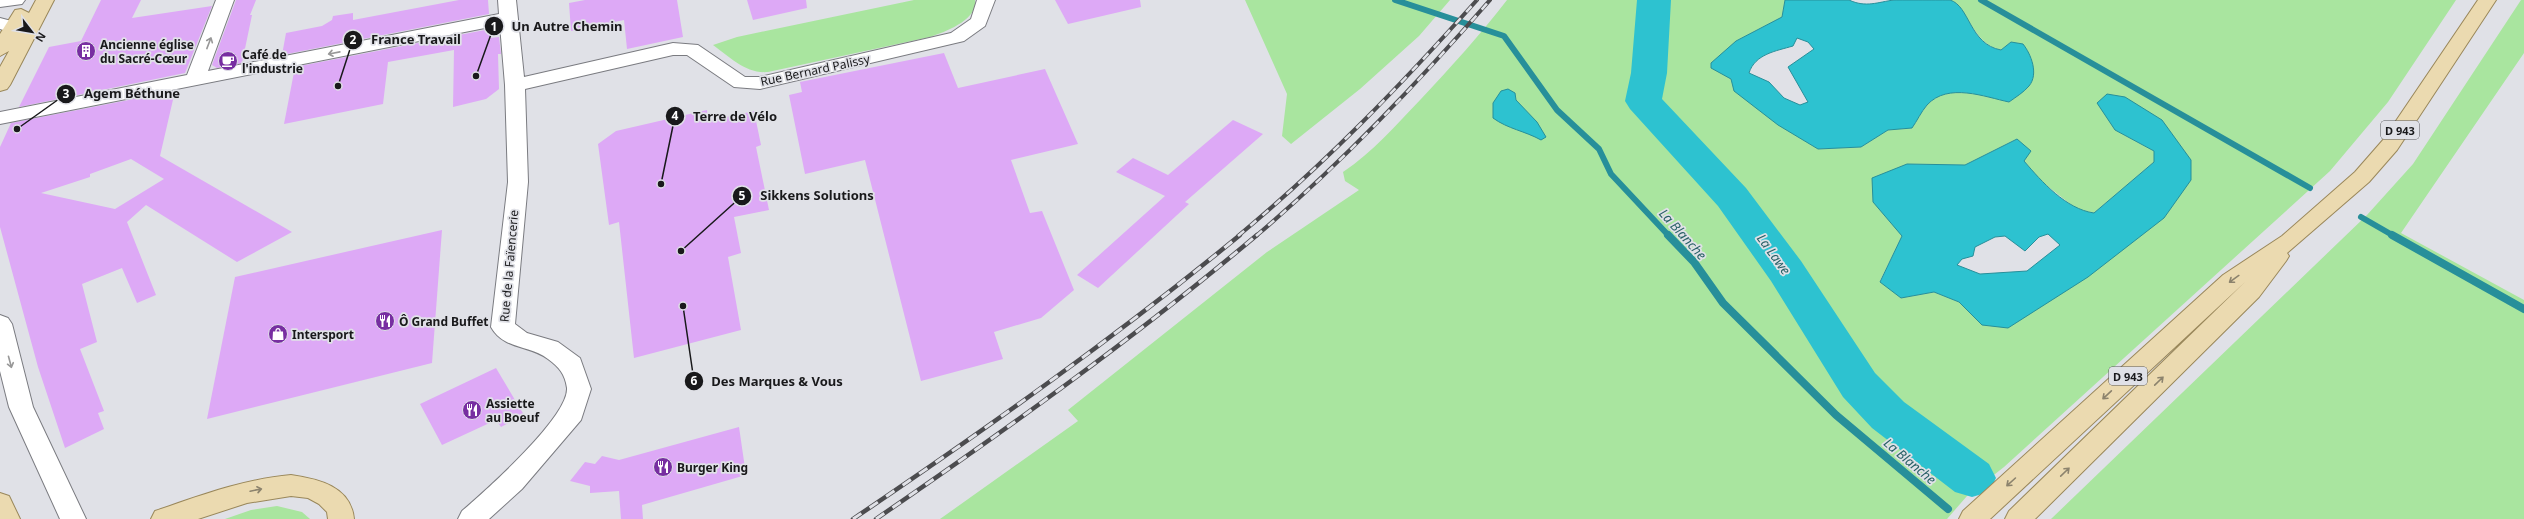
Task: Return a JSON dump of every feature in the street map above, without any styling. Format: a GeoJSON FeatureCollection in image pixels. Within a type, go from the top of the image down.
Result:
{"type":"FeatureCollection","features":[{"type":"Feature","properties":{"kind":"main road"},"geometry":{"type":"LineString","coordinates":[[0,50],[6,25],[30,0]]}},
{"type":"Feature","properties":{"kind":"main road"},"geometry":{"type":"LineString","coordinates":[[0,85],[45,0]]}},
{"type":"Feature","properties":{"kind":"main road","name":"D 943"},"geometry":{"type":"LineString","coordinates":[[1972,519],[2231,281],[2290,241],[2362,177],[2390,145],[2487,0]]}},
{"type":"Feature","properties":{"kind":"main road","name":"D 943"},"geometry":{"type":"LineString","coordinates":[[2018,519],[2251,291],[2290,241]]}},
{"type":"Feature","properties":{"kind":"main road"},"geometry":{"type":"LineString","coordinates":[[164,519],[219,503],[247,492],[270,487],[305,487],[321,491],[333,500],[341,519]]}},
{"type":"Feature","properties":{"kind":"main road"},"geometry":{"type":"LineString","coordinates":[[197,519],[219,503]]}},
{"type":"Feature","properties":{"kind":"main road"},"geometry":{"type":"LineString","coordinates":[[0,504],[7,519]]}},
{"type":"Feature","properties":{"kind":"street"},"geometry":{"type":"LineString","coordinates":[[0,2],[16,0]]}},
{"type":"Feature","properties":{"kind":"street"},"geometry":{"type":"LineString","coordinates":[[194,80],[225,0]]}},
{"type":"Feature","properties":{"kind":"street","name":"Rue Bernard Palissy"},"geometry":{"type":"LineString","coordinates":[[515,85],[673,48],[691,49],[741,83],[760,83],[957,37],[979,22],[986,0]]}},
{"type":"Feature","properties":{"kind":"street"},"geometry":{"type":"LineString","coordinates":[[0,118],[194,80],[508,9]]}},
{"type":"Feature","properties":{"kind":"street","name":"Rue de la Faïencerie"},"geometry":{"type":"LineString","coordinates":[[471,519],[518,477],[572,413],[579,389],[572,364],[550,348],[520,340],[503,327],[518,182],[515,85],[508,9]]}},
{"type":"Feature","properties":{"kind":"street"},"geometry":{"type":"LineString","coordinates":[[0,324],[22,407],[73,519]]}},
{"type":"Feature","properties":{"kind":"green space"},"geometry":{"type":"Polygon","coordinates":[[[914,0],[975,0],[975,7],[971,14],[959,24],[930,37],[768,72],[760,72],[745,68],[713,45],[737,37],[914,0]]]}},
{"type":"Feature","properties":{"kind":"green space"},"geometry":{"type":"Polygon","coordinates":[[[1245,0],[1450,0],[1419,36],[1360,89],[1291,144],[1282,136],[1287,94],[1245,0]]]}},
{"type":"Feature","properties":{"kind":"green space"},"geometry":{"type":"Polygon","coordinates":[[[1507,0],[1785,0],[1782,17],[1736,41],[1731,79],[1801,138],[1818,149],[1861,147],[1888,130],[1912,128],[1927,105],[1936,98],[1945,94],[1956,92],[1978,94],[2009,102],[2011,42],[2001,50],[1992,47],[1978,35],[1963,12],[1950,0],[2456,0],[2388,102],[2330,171],[2004,467],[1967,496],[1947,519],[940,519],[1078,421],[1068,410],[1267,252],[1359,190],[1345,181],[1343,172],[1374,147],[1421,99],[1476,38],[1507,0]],[[2115,130],[2154,151],[2154,162],[2094,213],[2079,211],[2041,181],[2024,161],[2017,139],[1965,165],[1907,164],[1902,236],[1880,281],[1901,298],[1934,292],[1959,302],[1982,325],[2191,160],[2115,130]]]}},
{"type":"Feature","properties":{"kind":"green space"},"geometry":{"type":"Polygon","coordinates":[[[2521,0],[2524,0],[2524,53],[2401,233],[2524,300],[2524,519],[2051,519],[2367,215],[2413,164],[2521,0]]]}},
{"type":"Feature","properties":{"kind":"green space"},"geometry":{"type":"Polygon","coordinates":[[[277,506],[302,512],[310,519],[225,519],[251,510],[277,506]]]}},
{"type":"Feature","properties":{"kind":"water"},"geometry":{"type":"Polygon","coordinates":[[[1785,0],[1849,0],[1866,4],[1894,0],[1950,0],[1957,4],[1976,33],[1990,46],[2001,50],[2011,42],[2023,44],[2029,53],[2033,64],[2034,70],[2032,81],[2027,88],[2009,102],[1967,93],[1945,94],[1936,98],[1927,105],[1912,128],[1888,130],[1861,147],[1818,149],[1778,125],[1734,91],[1731,79],[1711,68],[1711,63],[1736,41],[1782,17],[1785,0]],[[1797,38],[1793,46],[1761,57],[1756,61],[1749,73],[1769,82],[1784,98],[1800,105],[1808,102],[1788,67],[1814,49],[1808,42],[1797,38]]]}},
{"type":"Feature","properties":{"kind":"water"},"geometry":{"type":"Polygon","coordinates":[[[1508,89],[1515,93],[1516,100],[1537,122],[1546,137],[1541,140],[1505,125],[1493,118],[1493,103],[1501,91],[1508,89]]]}},
{"type":"Feature","properties":{"kind":"water"},"geometry":{"type":"Polygon","coordinates":[[[2107,94],[2125,97],[2162,120],[2191,160],[2191,180],[2164,218],[2088,277],[2008,328],[1982,325],[1959,302],[1934,292],[1901,298],[1880,282],[1902,236],[1873,202],[1872,178],[1907,164],[1965,165],[2017,139],[2031,151],[2024,161],[2047,186],[2074,206],[2094,213],[2154,162],[2154,151],[2115,130],[2097,103],[2107,94]],[[2048,234],[2039,237],[2025,251],[2005,236],[1995,237],[1975,247],[1973,256],[1962,259],[1957,265],[1980,274],[2027,271],[2060,245],[2048,234]]]}},
{"type":"Feature","properties":{"kind":"building"},"geometry":{"type":"Polygon","coordinates":[[[101,0],[141,0],[132,18],[212,6],[185,73],[19,107],[49,47],[81,41],[101,0]]]}},
{"type":"Feature","properties":{"kind":"building"},"geometry":{"type":"Polygon","coordinates":[[[236,0],[256,0],[250,15],[252,15],[242,63],[217,68],[212,65],[236,0]]]}},
{"type":"Feature","properties":{"kind":"building"},"geometry":{"type":"Polygon","coordinates":[[[459,0],[488,0],[489,14],[282,55],[286,33],[322,26],[332,20],[333,16],[353,13],[353,20],[459,0]]]}},
{"type":"Feature","properties":{"kind":"building"},"geometry":{"type":"Polygon","coordinates":[[[585,0],[677,0],[683,37],[627,49],[624,20],[571,31],[569,3],[585,0]]]}},
{"type":"Feature","properties":{"kind":"building"},"geometry":{"type":"Polygon","coordinates":[[[747,0],[806,0],[807,8],[753,20],[747,0]]]}},
{"type":"Feature","properties":{"kind":"building"},"geometry":{"type":"Polygon","coordinates":[[[1055,0],[1140,0],[1141,7],[1068,24],[1055,0]]]}},
{"type":"Feature","properties":{"kind":"building"},"geometry":{"type":"Polygon","coordinates":[[[490,29],[490,38],[499,37],[501,54],[498,54],[499,89],[486,99],[453,107],[454,50],[388,62],[383,104],[284,124],[295,67],[490,29]]]}},
{"type":"Feature","properties":{"kind":"building"},"geometry":{"type":"Polygon","coordinates":[[[944,53],[958,88],[1045,69],[1078,144],[1011,160],[1030,213],[1042,211],[1074,290],[1041,318],[994,332],[1003,359],[921,381],[865,160],[805,174],[789,95],[802,92],[800,82],[944,53]]]}},
{"type":"Feature","properties":{"kind":"building"},"geometry":{"type":"Polygon","coordinates":[[[175,91],[160,156],[292,232],[237,262],[146,205],[127,222],[156,295],[137,303],[122,268],[82,284],[97,342],[80,349],[104,411],[98,413],[104,429],[65,448],[38,367],[0,227],[0,147],[11,123],[175,91]],[[131,159],[90,174],[90,177],[41,193],[115,209],[164,179],[131,159]]]}},
{"type":"Feature","properties":{"kind":"building"},"geometry":{"type":"Polygon","coordinates":[[[707,110],[708,121],[754,111],[761,145],[756,147],[769,210],[734,217],[741,253],[728,257],[741,330],[634,358],[619,222],[609,225],[598,144],[616,131],[707,110]]]}},
{"type":"Feature","properties":{"kind":"building"},"geometry":{"type":"Polygon","coordinates":[[[1233,120],[1263,134],[1185,202],[1189,204],[1098,288],[1077,275],[1165,196],[1116,172],[1133,158],[1168,175],[1233,120]]]}},
{"type":"Feature","properties":{"kind":"building"},"geometry":{"type":"Polygon","coordinates":[[[442,230],[432,363],[207,419],[235,277],[442,230]]]}},
{"type":"Feature","properties":{"kind":"building","name":"Assiette au Boeuf"},"geometry":{"type":"Polygon","coordinates":[[[496,368],[524,415],[501,427],[496,420],[442,445],[420,404],[496,368]]]}},
{"type":"Feature","properties":{"kind":"building","name":"Burger King"},"geometry":{"type":"Polygon","coordinates":[[[739,427],[746,475],[642,505],[643,519],[621,519],[619,491],[590,493],[590,486],[570,481],[585,462],[595,464],[602,456],[619,460],[739,427]]]}},
{"type":"Feature","properties":{"kind":"waterway","name":"La Blanche"},"geometry":{"type":"LineString","coordinates":[[1395,0],[1504,36],[1557,110],[1599,149],[1611,174],[1669,236]]}},
{"type":"Feature","properties":{"kind":"waterway","name":"La Lawe"},"geometry":{"type":"LineString","coordinates":[[1654,0],[1649,73],[1643,101],[1732,197],[1786,271],[1859,385],[1888,415],[1972,478]]}},
{"type":"Feature","properties":{"kind":"waterway"},"geometry":{"type":"LineString","coordinates":[[1981,0],[2310,188]]}},
{"type":"Feature","properties":{"kind":"waterway"},"geometry":{"type":"LineString","coordinates":[[2361,217],[2394,236]]}},
{"type":"Feature","properties":{"kind":"waterway","name":"La Blanche"},"geometry":{"type":"LineString","coordinates":[[1668,235],[1694,262],[1723,303],[1836,415],[1948,509]]}},
{"type":"Feature","properties":{"kind":"waterway"},"geometry":{"type":"LineString","coordinates":[[2392,235],[2524,309]]}},
{"type":"Feature","properties":{"kind":"railway"},"geometry":{"type":"LineString","coordinates":[[1238,236],[1302,181],[1332,152],[1391,93],[1477,0]]}},
{"type":"Feature","properties":{"kind":"railway"},"geometry":{"type":"LineString","coordinates":[[1256,236],[1318,181],[1378,122],[1435,62],[1490,0]]}},
{"type":"Feature","properties":{"kind":"railway"},"geometry":{"type":"LineString","coordinates":[[853,519],[1050,382],[1146,310],[1240,235]]}},
{"type":"Feature","properties":{"kind":"railway"},"geometry":{"type":"LineString","coordinates":[[876,519],[1070,382],[1165,310],[1257,235]]}},
{"type":"Feature","properties":{"kind":"place","name":"Ancienne église du Sacré-Cœur"},"geometry":{"type":"Point","coordinates":[86,51]}},
{"type":"Feature","properties":{"kind":"place","name":"Café de l'industrie"},"geometry":{"type":"Point","coordinates":[228,61]}},
{"type":"Feature","properties":{"kind":"place","name":"Un Autre Chemin"},"geometry":{"type":"Point","coordinates":[476,76]}},
{"type":"Feature","properties":{"kind":"place","name":"France Travail"},"geometry":{"type":"Point","coordinates":[338,86]}},
{"type":"Feature","properties":{"kind":"place","name":"Agem Béthune"},"geometry":{"type":"Point","coordinates":[17,129]}},
{"type":"Feature","properties":{"kind":"place","name":"Terre de Vélo"},"geometry":{"type":"Point","coordinates":[661,184]}},
{"type":"Feature","properties":{"kind":"place","name":"Sikkens Solutions"},"geometry":{"type":"Point","coordinates":[681,251]}},
{"type":"Feature","properties":{"kind":"place","name":"Des Marques & Vous"},"geometry":{"type":"Point","coordinates":[683,306]}},
{"type":"Feature","properties":{"kind":"place","name":"Ô Grand Buffet"},"geometry":{"type":"Point","coordinates":[385,321]}},
{"type":"Feature","properties":{"kind":"place","name":"Intersport"},"geometry":{"type":"Point","coordinates":[278,334]}},
{"type":"Feature","properties":{"kind":"place","name":"Assiette au Boeuf"},"geometry":{"type":"Point","coordinates":[472,410]}},
{"type":"Feature","properties":{"kind":"place","name":"Burger King"},"geometry":{"type":"Point","coordinates":[663,467]}}]}
